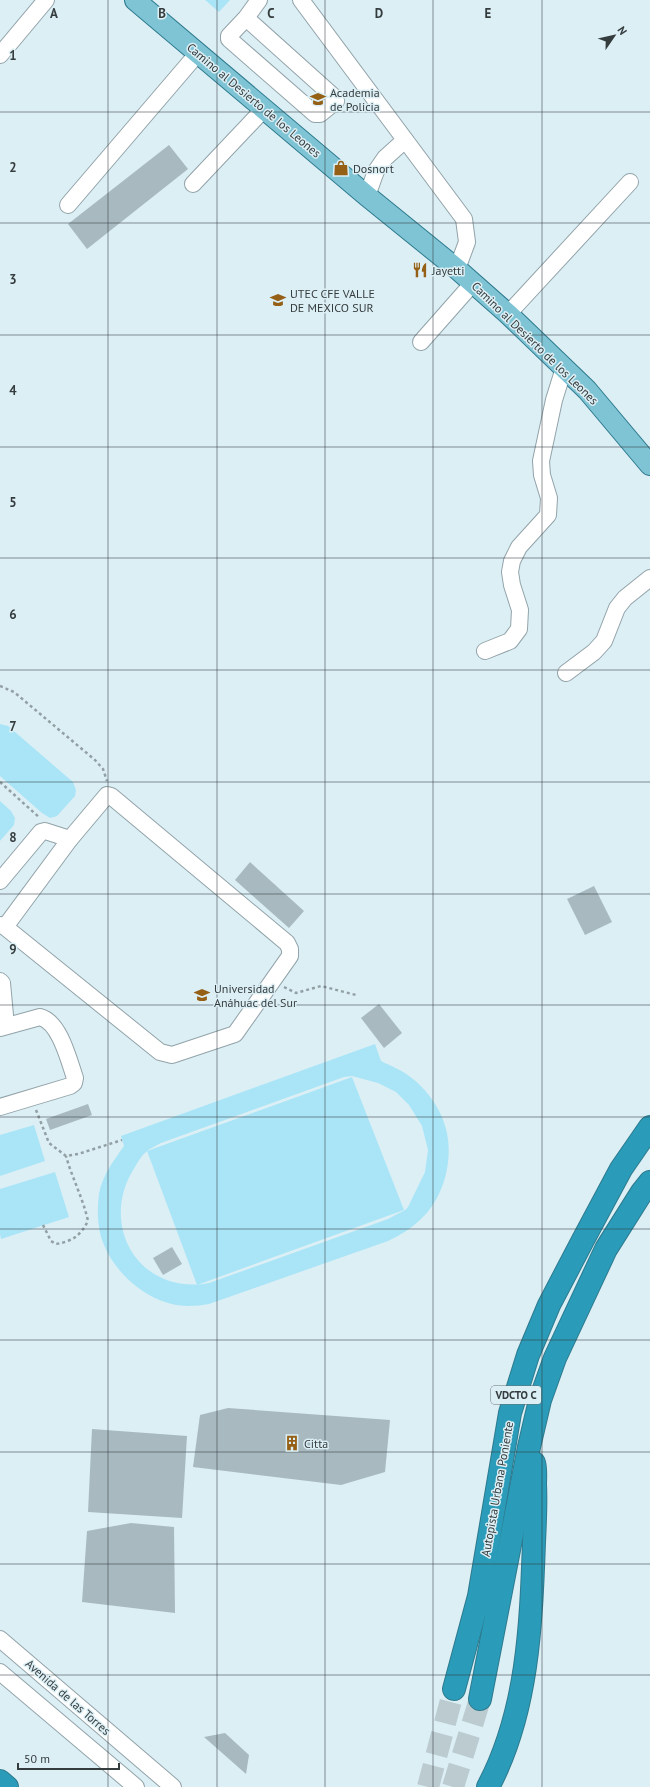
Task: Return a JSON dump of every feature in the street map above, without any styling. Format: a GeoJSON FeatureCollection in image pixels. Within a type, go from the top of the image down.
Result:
{"type":"FeatureCollection","features":[{"type":"Feature","properties":{"kind":"highway","name":"Autopista Urbana Poniente"},"geometry":{"type":"LineString","coordinates":[[454,1689],[479,1596],[510,1413],[528,1355],[549,1305],[583,1240],[621,1169],[650,1127]]}},
{"type":"Feature","properties":{"kind":"highway","name":"Autopista Urbana Poniente"},"geometry":{"type":"LineString","coordinates":[[480,1700],[529,1447],[540,1400],[555,1358],[606,1249],[650,1182]]}},
{"type":"Feature","properties":{"kind":"highway"},"geometry":{"type":"LineString","coordinates":[[488,1787],[497,1770],[510,1738],[527,1662],[536,1505],[535,1466],[529,1447]]}},
{"type":"Feature","properties":{"kind":"highway"},"geometry":{"type":"LineString","coordinates":[[0,1781],[7,1787]]}},
{"type":"Feature","properties":{"kind":"main road","name":"Camino al Desierto de los Leones"},"geometry":{"type":"LineString","coordinates":[[135,0],[367,196],[457,269],[508,314],[587,390],[650,465]]}},
{"type":"Feature","properties":{"kind":"street"},"geometry":{"type":"LineString","coordinates":[[0,55],[46,0]]}},
{"type":"Feature","properties":{"kind":"street"},"geometry":{"type":"LineString","coordinates":[[246,18],[334,97],[336,101],[320,114],[315,114],[229,39],[229,36],[246,18],[259,0]]}},
{"type":"Feature","properties":{"kind":"street"},"geometry":{"type":"LineString","coordinates":[[300,0],[464,219],[467,242],[457,269]]}},
{"type":"Feature","properties":{"kind":"street"},"geometry":{"type":"LineString","coordinates":[[68,205],[198,53]]}},
{"type":"Feature","properties":{"kind":"street"},"geometry":{"type":"LineString","coordinates":[[193,184],[264,109]]}},
{"type":"Feature","properties":{"kind":"street"},"geometry":{"type":"LineString","coordinates":[[367,196],[376,171],[385,158],[405,140]]}},
{"type":"Feature","properties":{"kind":"street"},"geometry":{"type":"LineString","coordinates":[[508,314],[630,182]]}},
{"type":"Feature","properties":{"kind":"street"},"geometry":{"type":"LineString","coordinates":[[421,342],[473,283]]}},
{"type":"Feature","properties":{"kind":"street"},"geometry":{"type":"LineString","coordinates":[[485,651],[510,641],[519,629],[520,610],[512,585],[510,572],[512,560],[519,547],[548,515],[549,498],[542,475],[541,461],[554,400],[564,368]]}},
{"type":"Feature","properties":{"kind":"street"},"geometry":{"type":"LineString","coordinates":[[566,672],[599,647],[604,641],[617,608],[625,598],[650,578]]}},
{"type":"Feature","properties":{"kind":"street"},"geometry":{"type":"LineString","coordinates":[[107,795],[111,796],[130,814],[287,943],[290,949],[290,956],[235,1034],[172,1055],[160,1052],[4,921],[105,797],[107,795]]}},
{"type":"Feature","properties":{"kind":"street"},"geometry":{"type":"LineString","coordinates":[[0,881],[41,832],[45,831],[70,839]]}},
{"type":"Feature","properties":{"kind":"street"},"geometry":{"type":"LineString","coordinates":[[0,981],[2,983],[3,1027],[40,1017],[44,1018],[49,1022],[64,1045],[74,1078],[74,1082],[70,1086],[0,1107]]}},
{"type":"Feature","properties":{"kind":"street","name":"Avenida de las Torres"},"geometry":{"type":"LineString","coordinates":[[0,1639],[173,1787]]}},
{"type":"Feature","properties":{"kind":"street","name":"Avenida de las Torres"},"geometry":{"type":"LineString","coordinates":[[0,1672],[136,1787]]}},
{"type":"Feature","properties":{"kind":"path"},"geometry":{"type":"LineString","coordinates":[[0,686],[14,692],[95,760],[103,769],[111,796]]}},
{"type":"Feature","properties":{"kind":"path"},"geometry":{"type":"LineString","coordinates":[[0,782],[39,816],[45,826],[45,831]]}},
{"type":"Feature","properties":{"kind":"path"},"geometry":{"type":"LineString","coordinates":[[274,979],[296,993],[321,986],[356,995]]}},
{"type":"Feature","properties":{"kind":"path"},"geometry":{"type":"LineString","coordinates":[[31,1098],[49,1143],[66,1156],[84,1202],[88,1221],[81,1234],[66,1242],[56,1244],[51,1241],[44,1225]]}},
{"type":"Feature","properties":{"kind":"path"},"geometry":{"type":"LineString","coordinates":[[66,1156],[78,1154],[122,1140]]}},
{"type":"Feature","properties":{"kind":"shaded area"},"geometry":{"type":"Polygon","coordinates":[[[205,0],[230,0],[219,12],[205,0]]]}},
{"type":"Feature","properties":{"kind":"shaded area"},"geometry":{"type":"Polygon","coordinates":[[[0,724],[8,726],[73,782],[76,790],[75,796],[57,816],[50,818],[42,813],[0,776],[0,724]]]}},
{"type":"Feature","properties":{"kind":"shaded area"},"geometry":{"type":"Polygon","coordinates":[[[0,801],[11,811],[15,818],[14,825],[0,841],[0,801]]]}},
{"type":"Feature","properties":{"kind":"shaded area"},"geometry":{"type":"Polygon","coordinates":[[[375,1044],[381,1061],[409,1076],[424,1089],[434,1102],[444,1122],[449,1153],[445,1177],[436,1200],[421,1219],[401,1234],[388,1241],[209,1304],[188,1306],[175,1305],[162,1301],[138,1288],[118,1268],[104,1245],[98,1220],[99,1194],[103,1181],[112,1163],[124,1146],[121,1136],[375,1044]],[[352,1076],[344,1077],[161,1143],[149,1149],[138,1161],[124,1189],[121,1211],[124,1233],[132,1252],[145,1267],[163,1279],[184,1284],[209,1283],[388,1219],[405,1210],[408,1207],[425,1172],[428,1150],[422,1126],[409,1105],[396,1092],[378,1083],[352,1076]]]}},
{"type":"Feature","properties":{"kind":"shaded area"},"geometry":{"type":"Polygon","coordinates":[[[352,1077],[404,1210],[197,1285],[147,1151],[352,1077]]]}},
{"type":"Feature","properties":{"kind":"shaded area"},"geometry":{"type":"Polygon","coordinates":[[[34,1125],[45,1161],[0,1176],[0,1135],[34,1125]]]}},
{"type":"Feature","properties":{"kind":"shaded area"},"geometry":{"type":"Polygon","coordinates":[[[55,1172],[69,1217],[1,1239],[0,1189],[55,1172]]]}},
{"type":"Feature","properties":{"kind":"building"},"geometry":{"type":"Polygon","coordinates":[[[169,145],[188,169],[87,249],[68,224],[169,145]]]}},
{"type":"Feature","properties":{"kind":"building"},"geometry":{"type":"Polygon","coordinates":[[[250,862],[304,911],[289,928],[235,880],[250,862]]]}},
{"type":"Feature","properties":{"kind":"building"},"geometry":{"type":"Polygon","coordinates":[[[594,886],[612,922],[585,935],[567,899],[594,886]]]}},
{"type":"Feature","properties":{"kind":"building"},"geometry":{"type":"Polygon","coordinates":[[[379,1004],[402,1033],[384,1048],[361,1018],[379,1004]]]}},
{"type":"Feature","properties":{"kind":"building"},"geometry":{"type":"Polygon","coordinates":[[[88,1104],[92,1115],[50,1130],[46,1119],[88,1104]]]}},
{"type":"Feature","properties":{"kind":"building"},"geometry":{"type":"Polygon","coordinates":[[[172,1247],[182,1264],[163,1275],[153,1258],[172,1247]]]}},
{"type":"Feature","properties":{"kind":"building","name":"Citta"},"geometry":{"type":"Polygon","coordinates":[[[228,1408],[390,1420],[385,1472],[341,1485],[193,1467],[200,1415],[228,1408]]]}},
{"type":"Feature","properties":{"kind":"building"},"geometry":{"type":"Polygon","coordinates":[[[92,1429],[187,1436],[182,1518],[88,1512],[92,1429]]]}},
{"type":"Feature","properties":{"kind":"building"},"geometry":{"type":"Polygon","coordinates":[[[131,1523],[174,1527],[175,1613],[82,1602],[87,1531],[131,1523]]]}},
{"type":"Feature","properties":{"kind":"building"},"geometry":{"type":"Polygon","coordinates":[[[225,1733],[249,1755],[246,1774],[204,1737],[225,1733]]]}},
{"type":"Feature","properties":{"kind":"tunnel"},"geometry":{"type":"LineString","coordinates":[[428,1787],[454,1689]]}},
{"type":"Feature","properties":{"kind":"tunnel"},"geometry":{"type":"LineString","coordinates":[[453,1787],[480,1699]]}},
{"type":"Feature","properties":{"kind":"place","name":"Academia de Policia"},"geometry":{"type":"Point","coordinates":[318,99]}},
{"type":"Feature","properties":{"kind":"place","name":"Dosnort"},"geometry":{"type":"Point","coordinates":[341,168]}},
{"type":"Feature","properties":{"kind":"place","name":"Jayetti"},"geometry":{"type":"Point","coordinates":[420,270]}},
{"type":"Feature","properties":{"kind":"place","name":"UTEC CFE VALLE DE MEXICO SUR"},"geometry":{"type":"Point","coordinates":[278,300]}},
{"type":"Feature","properties":{"kind":"place","name":"Universidad Anáhuac del Sur"},"geometry":{"type":"Point","coordinates":[202,995]}},
{"type":"Feature","properties":{"kind":"place","name":"Citta"},"geometry":{"type":"Point","coordinates":[292,1443]}}]}
